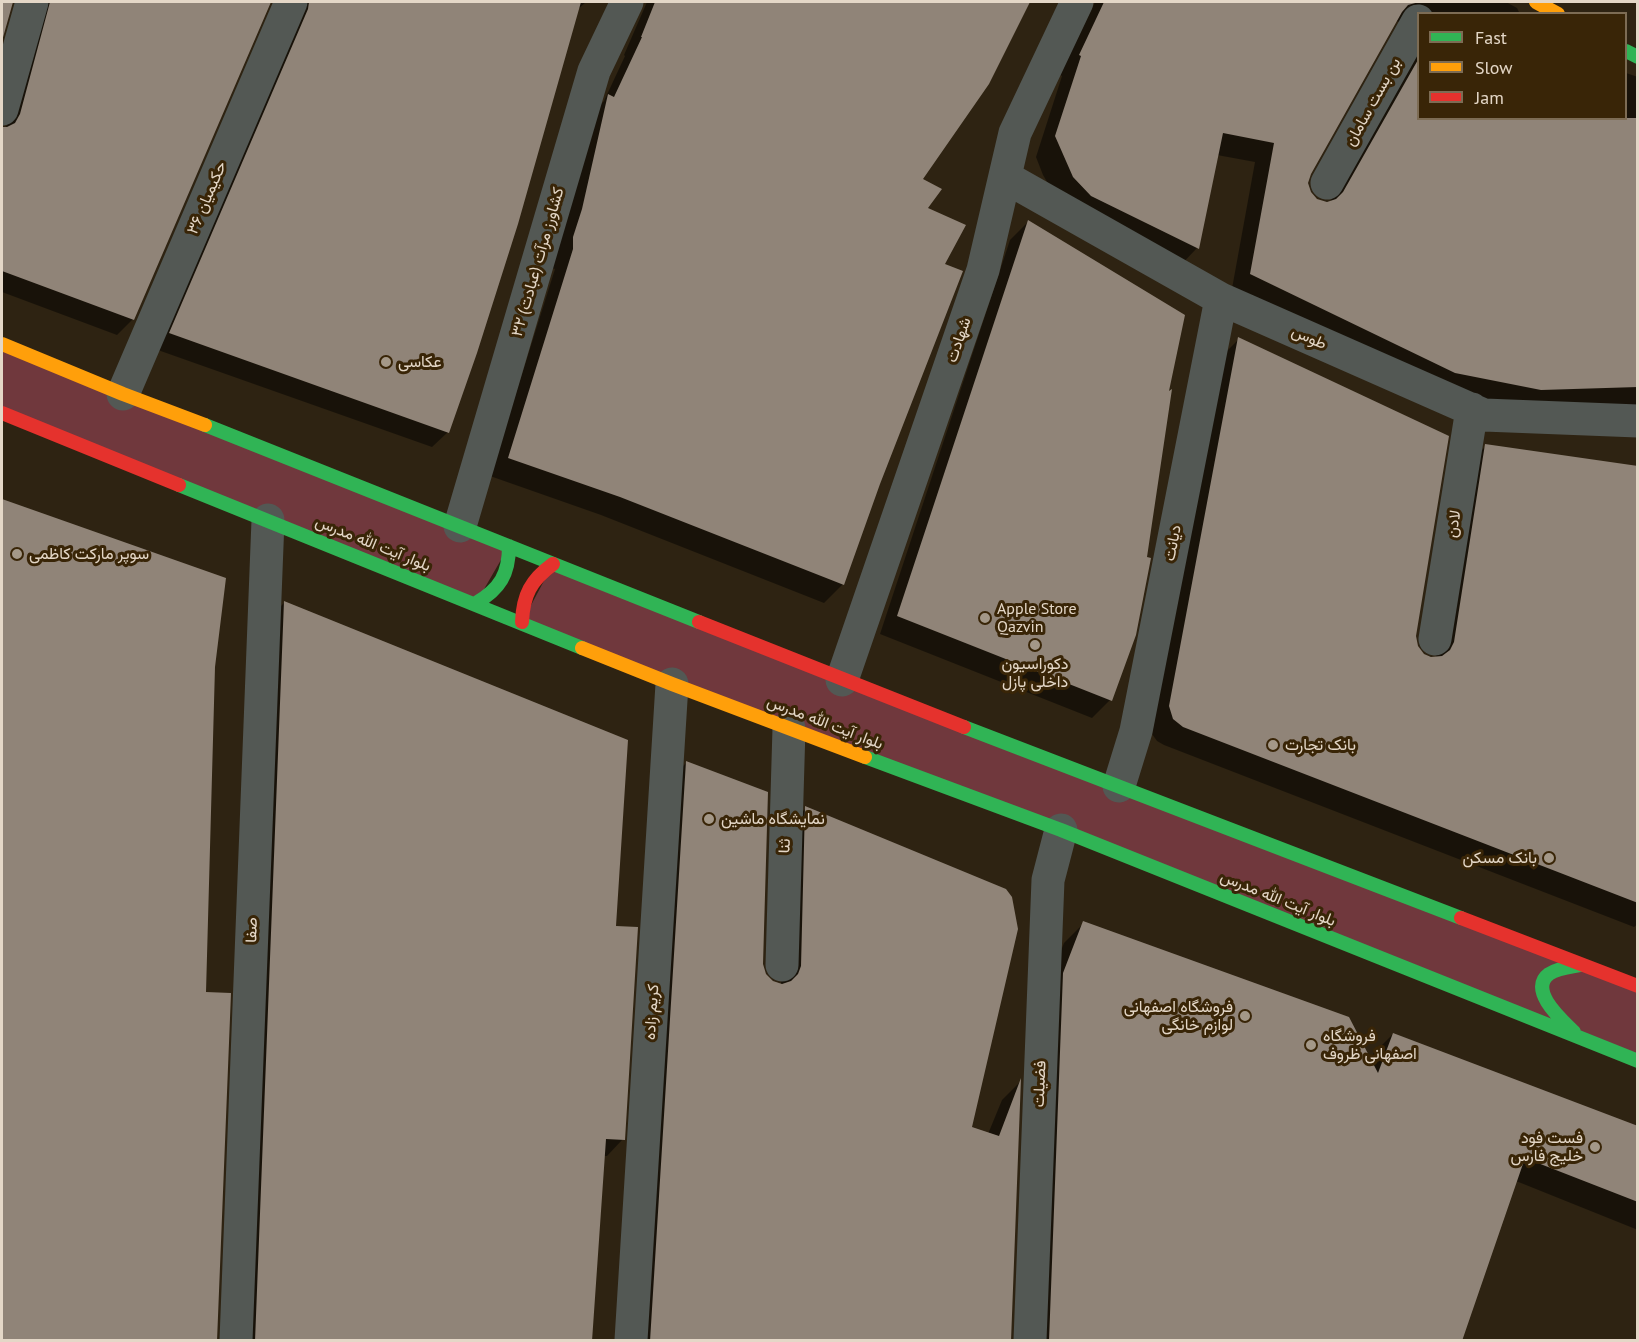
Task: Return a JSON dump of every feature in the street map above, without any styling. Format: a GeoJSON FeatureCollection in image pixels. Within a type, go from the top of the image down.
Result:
{"type":"FeatureCollection","features":[{"type":"Feature","properties":{"kind":"main road"},"geometry":{"type":"LineString","coordinates":[[1536,2],[1554,12]]}},
{"type":"Feature","properties":{"kind":"main road"},"geometry":{"type":"LineString","coordinates":[[4,346],[263,447],[842,680],[1638,986]]}},
{"type":"Feature","properties":{"kind":"main road","name":"بلوار آیت الله مدرس"},"geometry":{"type":"LineString","coordinates":[[2,413],[672,684],[1061,830],[1638,1061]]}},
{"type":"Feature","properties":{"kind":"main road"},"geometry":{"type":"LineString","coordinates":[[476,603],[492,595],[503,581],[510,564],[509,546]]}},
{"type":"Feature","properties":{"kind":"main road"},"geometry":{"type":"LineString","coordinates":[[522,622],[522,604],[528,588],[538,574],[553,564]]}},
{"type":"Feature","properties":{"kind":"main road"},"geometry":{"type":"LineString","coordinates":[[1578,1036],[1552,1010],[1542,991],[1543,980],[1551,972],[1581,965]]}},
{"type":"Feature","properties":{"kind":"street"},"geometry":{"type":"LineString","coordinates":[[2,109],[32,2]]}},
{"type":"Feature","properties":{"kind":"street","name":"۳۶ حکیمیان"},"geometry":{"type":"LineString","coordinates":[[123,394],[291,2]]}},
{"type":"Feature","properties":{"kind":"street","name":"۳۲ کشاورز مرآت (عبادت)"},"geometry":{"type":"LineString","coordinates":[[460,526],[594,70],[627,2]]}},
{"type":"Feature","properties":{"kind":"street","name":"شهادت"},"geometry":{"type":"LineString","coordinates":[[842,680],[982,270],[1015,133],[1077,2]]}},
{"type":"Feature","properties":{"kind":"street","name":"بن بست سامان"},"geometry":{"type":"LineString","coordinates":[[1327,183],[1417,25]]}},
{"type":"Feature","properties":{"kind":"street","name":"طوس"},"geometry":{"type":"LineString","coordinates":[[1005,177],[1221,299],[1484,415],[1638,421]]}},
{"type":"Feature","properties":{"kind":"street","name":"دیانت"},"geometry":{"type":"LineString","coordinates":[[1119,786],[1136,731],[1221,299]]}},
{"type":"Feature","properties":{"kind":"street","name":"لادن"},"geometry":{"type":"LineString","coordinates":[[1435,639],[1472,409]]}},
{"type":"Feature","properties":{"kind":"street","name":"صفا"},"geometry":{"type":"LineString","coordinates":[[236,1341],[268,520]]}},
{"type":"Feature","properties":{"kind":"street","name":"کریم زاده"},"geometry":{"type":"LineString","coordinates":[[631,1341],[672,684]]}},
{"type":"Feature","properties":{"kind":"street","name":"ثنا"},"geometry":{"type":"LineString","coordinates":[[782,965],[789,728]]}},
{"type":"Feature","properties":{"kind":"street","name":"فضیلت"},"geometry":{"type":"LineString","coordinates":[[1030,1341],[1048,880],[1061,830]]}},
{"type":"Feature","properties":{"kind":"shaded area"},"geometry":{"type":"Polygon","coordinates":[[[2,346],[509,546],[476,603],[2,413],[2,346]]]}},
{"type":"Feature","properties":{"kind":"shaded area"},"geometry":{"type":"Polygon","coordinates":[[[553,564],[1637,986],[1637,1061],[522,622],[553,564]]]}},
{"type":"Feature","properties":{"kind":"building"},"geometry":{"type":"Polygon","coordinates":[[[2,2],[13,2],[2,41],[2,2]]]}},
{"type":"Feature","properties":{"kind":"building"},"geometry":{"type":"Polygon","coordinates":[[[50,2],[271,2],[134,320],[2,271],[2,127],[15,123],[20,114],[50,2]]]}},
{"type":"Feature","properties":{"kind":"building"},"geometry":{"type":"Polygon","coordinates":[[[309,2],[581,2],[518,224],[449,433],[169,333],[308,9],[309,2]]]}},
{"type":"Feature","properties":{"kind":"building"},"geometry":{"type":"Polygon","coordinates":[[[655,2],[1030,2],[989,84],[923,179],[942,189],[928,208],[966,225],[945,264],[963,271],[880,484],[844,585],[620,497],[508,458],[573,249],[573,237],[582,209],[608,94],[614,97],[642,37],[655,2]]]}},
{"type":"Feature","properties":{"kind":"building"},"geometry":{"type":"Polygon","coordinates":[[[1104,2],[1419,2],[1408,5],[1402,12],[1311,174],[1308,183],[1311,192],[1317,199],[1327,202],[1336,199],[1343,192],[1417,62],[1417,120],[1627,120],[1627,118],[1638,118],[1638,387],[1541,390],[1455,373],[1250,274],[1274,143],[1223,133],[1199,249],[1091,196],[1073,177],[1055,136],[1081,56],[1079,55],[1104,2]]]}},
{"type":"Feature","properties":{"kind":"building"},"geometry":{"type":"Polygon","coordinates":[[[1028,220],[1185,315],[1169,391],[1172,389],[1147,557],[1151,558],[1136,635],[1112,701],[897,616],[1028,220]]]}},
{"type":"Feature","properties":{"kind":"building"},"geometry":{"type":"Polygon","coordinates":[[[1238,337],[1449,436],[1416,636],[1418,646],[1424,654],[1431,657],[1442,656],[1450,650],[1454,642],[1485,444],[1638,466],[1638,903],[1183,727],[1173,719],[1169,706],[1238,337]]]}},
{"type":"Feature","properties":{"kind":"building"},"geometry":{"type":"Polygon","coordinates":[[[2,499],[226,578],[215,667],[206,992],[231,993],[217,1341],[2,1341],[2,499]]]}},
{"type":"Feature","properties":{"kind":"building"},"geometry":{"type":"Polygon","coordinates":[[[284,601],[628,740],[616,926],[638,927],[625,1140],[606,1139],[592,1341],[255,1341],[284,601]]]}},
{"type":"Feature","properties":{"kind":"building"},"geometry":{"type":"Polygon","coordinates":[[[686,761],[768,792],[763,964],[766,974],[773,981],[782,984],[791,981],[798,974],[801,966],[805,806],[1006,889],[1012,897],[1018,929],[972,1127],[999,1136],[1021,1078],[1011,1341],[650,1341],[686,761]]]}},
{"type":"Feature","properties":{"kind":"building"},"geometry":{"type":"Polygon","coordinates":[[[1083,921],[1349,1017],[1378,1073],[1393,1033],[1638,1126],[1638,1202],[1525,1158],[1462,1341],[1049,1341],[1063,973],[1083,921]]]}},
{"type":"Feature","properties":{"kind":"traffic: fast"},"geometry":{"type":"LineString","coordinates":[[1627,52],[1638,57]]}},
{"type":"Feature","properties":{"kind":"traffic: fast"},"geometry":{"type":"LineString","coordinates":[[205,425],[699,622]]}},
{"type":"Feature","properties":{"kind":"traffic: fast"},"geometry":{"type":"LineString","coordinates":[[179,485],[582,648]]}},
{"type":"Feature","properties":{"kind":"traffic: fast"},"geometry":{"type":"LineString","coordinates":[[476,603],[502,580],[509,556],[509,546]]}},
{"type":"Feature","properties":{"kind":"traffic: fast"},"geometry":{"type":"LineString","coordinates":[[964,727],[1461,918]]}},
{"type":"Feature","properties":{"kind":"traffic: fast"},"geometry":{"type":"LineString","coordinates":[[865,757],[1061,830],[1638,1061]]}},
{"type":"Feature","properties":{"kind":"traffic: fast"},"geometry":{"type":"LineString","coordinates":[[1574,1032],[1549,1005],[1542,988],[1543,981],[1549,974],[1560,969],[1581,965]]}},
{"type":"Feature","properties":{"kind":"traffic: slow"},"geometry":{"type":"LineString","coordinates":[[1536,2],[1554,12]]}},
{"type":"Feature","properties":{"kind":"traffic: slow"},"geometry":{"type":"LineString","coordinates":[[2,344],[205,425]]}},
{"type":"Feature","properties":{"kind":"traffic: slow"},"geometry":{"type":"LineString","coordinates":[[582,648],[865,757]]}},
{"type":"Feature","properties":{"kind":"traffic: jam"},"geometry":{"type":"LineString","coordinates":[[2,413],[179,485]]}},
{"type":"Feature","properties":{"kind":"traffic: jam"},"geometry":{"type":"LineString","coordinates":[[522,622],[526,596],[539,576],[553,564]]}},
{"type":"Feature","properties":{"kind":"traffic: jam"},"geometry":{"type":"LineString","coordinates":[[699,622],[964,727]]}},
{"type":"Feature","properties":{"kind":"traffic: jam"},"geometry":{"type":"LineString","coordinates":[[1461,918],[1638,986]]}},
{"type":"Feature","properties":{"kind":"place","name":"عکاسی"},"geometry":{"type":"Point","coordinates":[386,362]}},
{"type":"Feature","properties":{"kind":"place","name":"سوپر مارکت کاظمی"},"geometry":{"type":"Point","coordinates":[17,554]}},
{"type":"Feature","properties":{"kind":"place","name":"Apple Store Qazvin"},"geometry":{"type":"Point","coordinates":[985,618]}},
{"type":"Feature","properties":{"kind":"place","name":"دکوراسیون داخلی پازل"},"geometry":{"type":"Point","coordinates":[1035,645]}},
{"type":"Feature","properties":{"kind":"place","name":"بانک تجارت"},"geometry":{"type":"Point","coordinates":[1273,745]}},
{"type":"Feature","properties":{"kind":"place","name":"نمایشگاه ماشین"},"geometry":{"type":"Point","coordinates":[709,819]}},
{"type":"Feature","properties":{"kind":"place","name":"بانک مسکن"},"geometry":{"type":"Point","coordinates":[1549,858]}},
{"type":"Feature","properties":{"kind":"place","name":"فروشگاه اصفهانی لوازم خانگی"},"geometry":{"type":"Point","coordinates":[1245,1016]}},
{"type":"Feature","properties":{"kind":"place","name":"فروشگاه اصفهانی ظروف"},"geometry":{"type":"Point","coordinates":[1311,1045]}},
{"type":"Feature","properties":{"kind":"place","name":"فست فود خلیج فارس"},"geometry":{"type":"Point","coordinates":[1595,1147]}}]}
